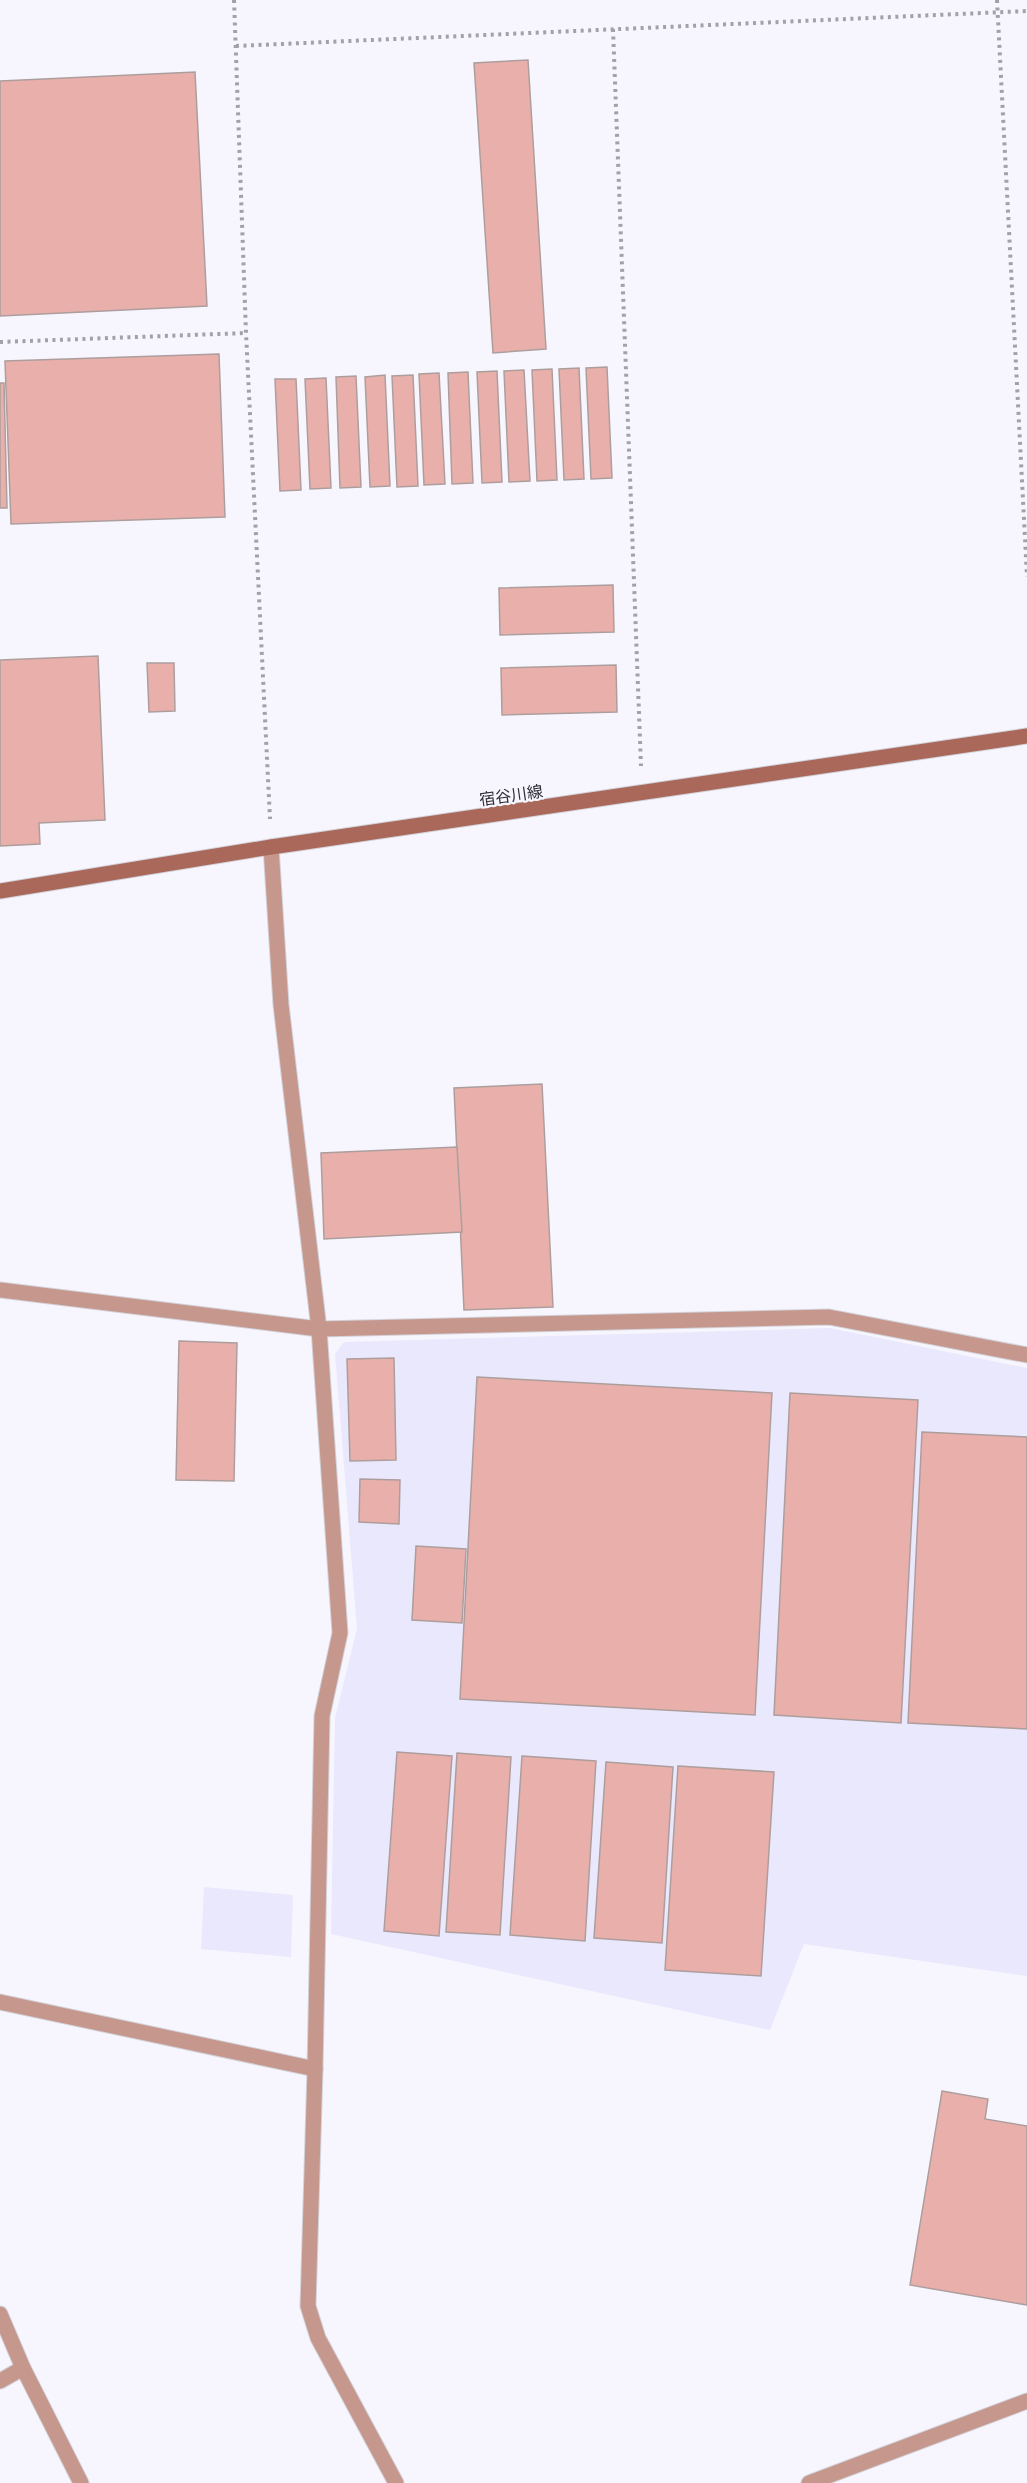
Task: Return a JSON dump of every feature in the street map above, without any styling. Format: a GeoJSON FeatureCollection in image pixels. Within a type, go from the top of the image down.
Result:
{"type":"FeatureCollection","features":[{"type":"Feature","properties":{"kind":"main road","name":"宿谷川線"},"geometry":{"type":"LineString","coordinates":[[0,891],[271,847],[1027,736]]}},
{"type":"Feature","properties":{"kind":"street"},"geometry":{"type":"LineString","coordinates":[[271,847],[281,1005],[319,1329],[340,1633],[322,1716],[308,2306],[318,2338],[396,2483]]}},
{"type":"Feature","properties":{"kind":"street"},"geometry":{"type":"LineString","coordinates":[[0,1290],[319,1329],[829,1317],[1027,1354]]}},
{"type":"Feature","properties":{"kind":"street"},"geometry":{"type":"LineString","coordinates":[[0,2002],[315,2069]]}},
{"type":"Feature","properties":{"kind":"street"},"geometry":{"type":"LineString","coordinates":[[0,2314],[23,2368],[81,2483]]}},
{"type":"Feature","properties":{"kind":"street"},"geometry":{"type":"LineString","coordinates":[[0,2381],[23,2368]]}},
{"type":"Feature","properties":{"kind":"street"},"geometry":{"type":"LineString","coordinates":[[809,2483],[1027,2401]]}},
{"type":"Feature","properties":{"kind":"path"},"geometry":{"type":"LineString","coordinates":[[234,0],[246,333],[271,847]]}},
{"type":"Feature","properties":{"kind":"path"},"geometry":{"type":"LineString","coordinates":[[997,0],[1027,577]]}},
{"type":"Feature","properties":{"kind":"path"},"geometry":{"type":"LineString","coordinates":[[236,46],[1027,11]]}},
{"type":"Feature","properties":{"kind":"path"},"geometry":{"type":"LineString","coordinates":[[613,29],[643,794]]}},
{"type":"Feature","properties":{"kind":"path"},"geometry":{"type":"LineString","coordinates":[[0,342],[246,333]]}},
{"type":"Feature","properties":{"kind":"shaded area"},"geometry":{"type":"Polygon","coordinates":[[[830,1328],[1027,1368],[1027,1976],[804,1944],[770,2030],[331,1934],[335,1718],[357,1629],[335,1354],[344,1342],[830,1328]]]}},
{"type":"Feature","properties":{"kind":"shaded area"},"geometry":{"type":"Polygon","coordinates":[[[204,1887],[293,1895],[291,1957],[201,1949],[204,1887]]]}},
{"type":"Feature","properties":{"kind":"building"},"geometry":{"type":"Polygon","coordinates":[[[528,60],[546,349],[493,353],[474,63],[528,60]]]}},
{"type":"Feature","properties":{"kind":"building"},"geometry":{"type":"Polygon","coordinates":[[[195,72],[207,306],[0,316],[0,81],[195,72]]]}},
{"type":"Feature","properties":{"kind":"building"},"geometry":{"type":"Polygon","coordinates":[[[219,354],[225,517],[11,524],[5,361],[219,354]]]}},
{"type":"Feature","properties":{"kind":"building"},"geometry":{"type":"Polygon","coordinates":[[[607,367],[612,478],[591,479],[586,368],[607,367]]]}},
{"type":"Feature","properties":{"kind":"building"},"geometry":{"type":"Polygon","coordinates":[[[579,368],[584,479],[564,480],[559,369],[579,368]]]}},
{"type":"Feature","properties":{"kind":"building"},"geometry":{"type":"Polygon","coordinates":[[[552,369],[557,480],[537,481],[532,370],[552,369]]]}},
{"type":"Feature","properties":{"kind":"building"},"geometry":{"type":"Polygon","coordinates":[[[524,370],[530,481],[509,482],[504,371],[524,370]]]}},
{"type":"Feature","properties":{"kind":"building"},"geometry":{"type":"Polygon","coordinates":[[[497,371],[502,482],[482,483],[477,372],[497,371]]]}},
{"type":"Feature","properties":{"kind":"building"},"geometry":{"type":"Polygon","coordinates":[[[468,372],[473,483],[452,484],[448,373],[468,372]]]}},
{"type":"Feature","properties":{"kind":"building"},"geometry":{"type":"Polygon","coordinates":[[[439,373],[445,484],[424,485],[419,374],[439,373]]]}},
{"type":"Feature","properties":{"kind":"building"},"geometry":{"type":"Polygon","coordinates":[[[385,375],[390,486],[370,487],[365,377],[385,375]]]}},
{"type":"Feature","properties":{"kind":"building"},"geometry":{"type":"Polygon","coordinates":[[[413,375],[418,486],[397,487],[392,376],[413,375]]]}},
{"type":"Feature","properties":{"kind":"building"},"geometry":{"type":"Polygon","coordinates":[[[356,376],[361,487],[340,488],[336,377],[356,376]]]}},
{"type":"Feature","properties":{"kind":"building"},"geometry":{"type":"Polygon","coordinates":[[[326,378],[331,488],[310,489],[305,379],[326,378]]]}},
{"type":"Feature","properties":{"kind":"building"},"geometry":{"type":"Polygon","coordinates":[[[275,379],[296,379],[301,490],[280,491],[275,379]]]}},
{"type":"Feature","properties":{"kind":"building"},"geometry":{"type":"Polygon","coordinates":[[[0,383],[4,383],[7,508],[0,508],[0,383]]]}},
{"type":"Feature","properties":{"kind":"building"},"geometry":{"type":"Polygon","coordinates":[[[613,585],[614,632],[500,635],[499,588],[613,585]]]}},
{"type":"Feature","properties":{"kind":"building"},"geometry":{"type":"Polygon","coordinates":[[[98,656],[105,820],[39,823],[40,844],[0,846],[0,660],[98,656]]]}},
{"type":"Feature","properties":{"kind":"building"},"geometry":{"type":"Polygon","coordinates":[[[147,663],[174,663],[175,711],[149,712],[147,663]]]}},
{"type":"Feature","properties":{"kind":"building"},"geometry":{"type":"Polygon","coordinates":[[[616,665],[617,712],[502,715],[501,668],[616,665]]]}},
{"type":"Feature","properties":{"kind":"building"},"geometry":{"type":"Polygon","coordinates":[[[542,1084],[553,1307],[464,1310],[454,1088],[542,1084]]]}},
{"type":"Feature","properties":{"kind":"building"},"geometry":{"type":"Polygon","coordinates":[[[457,1147],[462,1232],[324,1239],[321,1153],[457,1147]]]}},
{"type":"Feature","properties":{"kind":"building"},"geometry":{"type":"Polygon","coordinates":[[[179,1341],[237,1343],[234,1481],[176,1480],[179,1341]]]}},
{"type":"Feature","properties":{"kind":"building"},"geometry":{"type":"Polygon","coordinates":[[[394,1358],[396,1460],[350,1461],[347,1359],[394,1358]]]}},
{"type":"Feature","properties":{"kind":"building"},"geometry":{"type":"Polygon","coordinates":[[[477,1377],[772,1393],[755,1715],[460,1699],[477,1377]]]}},
{"type":"Feature","properties":{"kind":"building"},"geometry":{"type":"Polygon","coordinates":[[[790,1393],[918,1400],[901,1723],[774,1715],[790,1393]]]}},
{"type":"Feature","properties":{"kind":"building"},"geometry":{"type":"Polygon","coordinates":[[[922,1432],[1027,1437],[1027,1729],[908,1723],[922,1432]]]}},
{"type":"Feature","properties":{"kind":"building"},"geometry":{"type":"Polygon","coordinates":[[[360,1479],[400,1480],[399,1524],[359,1522],[360,1479]]]}},
{"type":"Feature","properties":{"kind":"building"},"geometry":{"type":"Polygon","coordinates":[[[416,1546],[466,1549],[462,1623],[412,1620],[416,1546]]]}},
{"type":"Feature","properties":{"kind":"building"},"geometry":{"type":"Polygon","coordinates":[[[397,1752],[452,1756],[439,1936],[384,1931],[397,1752]]]}},
{"type":"Feature","properties":{"kind":"building"},"geometry":{"type":"Polygon","coordinates":[[[457,1753],[511,1757],[500,1935],[446,1932],[457,1753]]]}},
{"type":"Feature","properties":{"kind":"building"},"geometry":{"type":"Polygon","coordinates":[[[522,1756],[596,1761],[585,1941],[510,1935],[522,1756]]]}},
{"type":"Feature","properties":{"kind":"building"},"geometry":{"type":"Polygon","coordinates":[[[606,1762],[673,1767],[662,1943],[594,1938],[606,1762]]]}},
{"type":"Feature","properties":{"kind":"building"},"geometry":{"type":"Polygon","coordinates":[[[678,1766],[774,1772],[761,1976],[665,1970],[678,1766]]]}},
{"type":"Feature","properties":{"kind":"building"},"geometry":{"type":"Polygon","coordinates":[[[942,2091],[988,2099],[985,2119],[1027,2126],[1027,2305],[910,2285],[942,2091]]]}}]}
